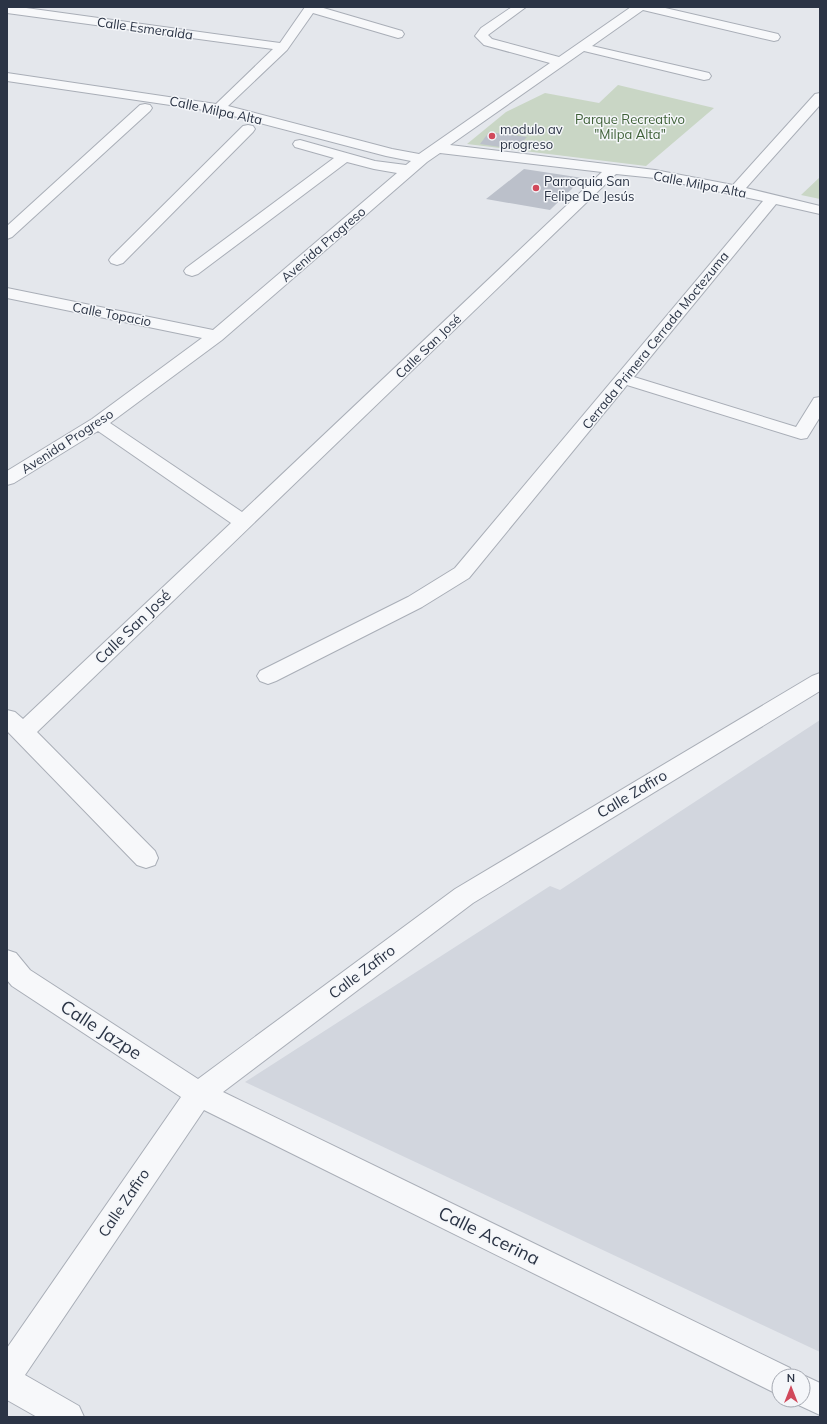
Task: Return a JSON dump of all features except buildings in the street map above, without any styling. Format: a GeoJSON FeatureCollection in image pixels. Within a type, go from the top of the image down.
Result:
{"type":"FeatureCollection","features":[{"type":"Feature","properties":{"kind":"street"},"geometry":{"type":"LineString","coordinates":[[520,7],[485,31],[481,36],[488,42],[560,62]]}},
{"type":"Feature","properties":{"kind":"street","name":"Avenida Progreso"},"geometry":{"type":"LineString","coordinates":[[7,479],[98,423],[216,336],[436,148],[639,7]]}},
{"type":"Feature","properties":{"kind":"street"},"geometry":{"type":"LineString","coordinates":[[645,7],[774,37]]}},
{"type":"Feature","properties":{"kind":"street"},"geometry":{"type":"LineString","coordinates":[[219,108],[283,47],[310,8],[398,34]]}},
{"type":"Feature","properties":{"kind":"street","name":"Calle Esmeralda"},"geometry":{"type":"LineString","coordinates":[[7,9],[283,47]]}},
{"type":"Feature","properties":{"kind":"street"},"geometry":{"type":"LineString","coordinates":[[581,48],[704,76]]}},
{"type":"Feature","properties":{"kind":"street","name":"Calle Milpa Alta"},"geometry":{"type":"LineString","coordinates":[[7,77],[219,108],[391,153],[422,159]]}},
{"type":"Feature","properties":{"kind":"street","name":"Calle Milpa Alta"},"geometry":{"type":"LineString","coordinates":[[15,91],[145,108],[189,117]]}},
{"type":"Feature","properties":{"kind":"street"},"geometry":{"type":"LineString","coordinates":[[736,190],[820,96]]}},
{"type":"Feature","properties":{"kind":"street"},"geometry":{"type":"LineString","coordinates":[[7,234],[145,108]]}},
{"type":"Feature","properties":{"kind":"street","name":"Calle Milpa Alta"},"geometry":{"type":"LineString","coordinates":[[233,126],[248,128],[270,135]]}},
{"type":"Feature","properties":{"kind":"street"},"geometry":{"type":"LineString","coordinates":[[117,260],[248,128]]}},
{"type":"Feature","properties":{"kind":"street"},"geometry":{"type":"LineString","coordinates":[[285,140],[374,165],[409,170]]}},
{"type":"Feature","properties":{"kind":"street","name":"Calle Milpa Alta"},"geometry":{"type":"LineString","coordinates":[[436,148],[655,174],[736,190],[820,210]]}},
{"type":"Feature","properties":{"kind":"street"},"geometry":{"type":"LineString","coordinates":[[192,271],[344,157]]}},
{"type":"Feature","properties":{"kind":"street","name":"Calle San José"},"geometry":{"type":"LineString","coordinates":[[15,725],[243,522],[612,170]]}},
{"type":"Feature","properties":{"kind":"street","name":"Cerrada Primera Cerrada Moctezuma"},"geometry":{"type":"LineString","coordinates":[[268,676],[415,602],[462,573],[539,482],[772,198]]}},
{"type":"Feature","properties":{"kind":"street","name":"Calle Topacio"},"geometry":{"type":"LineString","coordinates":[[7,293],[216,336]]}},
{"type":"Feature","properties":{"kind":"street"},"geometry":{"type":"LineString","coordinates":[[624,379],[801,434],[820,402]]}},
{"type":"Feature","properties":{"kind":"street"},"geometry":{"type":"LineString","coordinates":[[98,423],[243,522]]}},
{"type":"Feature","properties":{"kind":"street","name":"Calle Zafiro"},"geometry":{"type":"LineString","coordinates":[[7,1375],[199,1094],[464,896],[820,681]]}},
{"type":"Feature","properties":{"kind":"street"},"geometry":{"type":"LineString","coordinates":[[15,725],[146,858]]}},
{"type":"Feature","properties":{"kind":"street","name":"Calle Jazpe"},"geometry":{"type":"LineString","coordinates":[[7,961],[21,978],[199,1094]]}},
{"type":"Feature","properties":{"kind":"street","name":"Calle Acerina"},"geometry":{"type":"LineString","coordinates":[[199,1094],[771,1375]]}},
{"type":"Feature","properties":{"kind":"street"},"geometry":{"type":"LineString","coordinates":[[7,1382],[68,1417]]}},
{"type":"Feature","properties":{"kind":"shaded area"},"geometry":{"type":"Polygon","coordinates":[[[820,720],[820,1352],[245,1082],[550,886],[560,890],[820,720]]]}},
{"type":"Feature","properties":{"kind":"green space","name":"Parque Recreativo \"Milpa Alta\""},"geometry":{"type":"Polygon","coordinates":[[[618,85],[714,108],[646,166],[467,144],[506,112],[545,93],[599,103],[618,85]]]}},
{"type":"Feature","properties":{"kind":"green space"},"geometry":{"type":"Polygon","coordinates":[[[820,177],[820,199],[801,195],[820,177]]]}},
{"type":"Feature","properties":{"kind":"place","name":"modulo av progreso"},"geometry":{"type":"Point","coordinates":[492,136]}},
{"type":"Feature","properties":{"kind":"place","name":"Parroquia San Felipe De Jesús"},"geometry":{"type":"Point","coordinates":[536,188]}}]}
